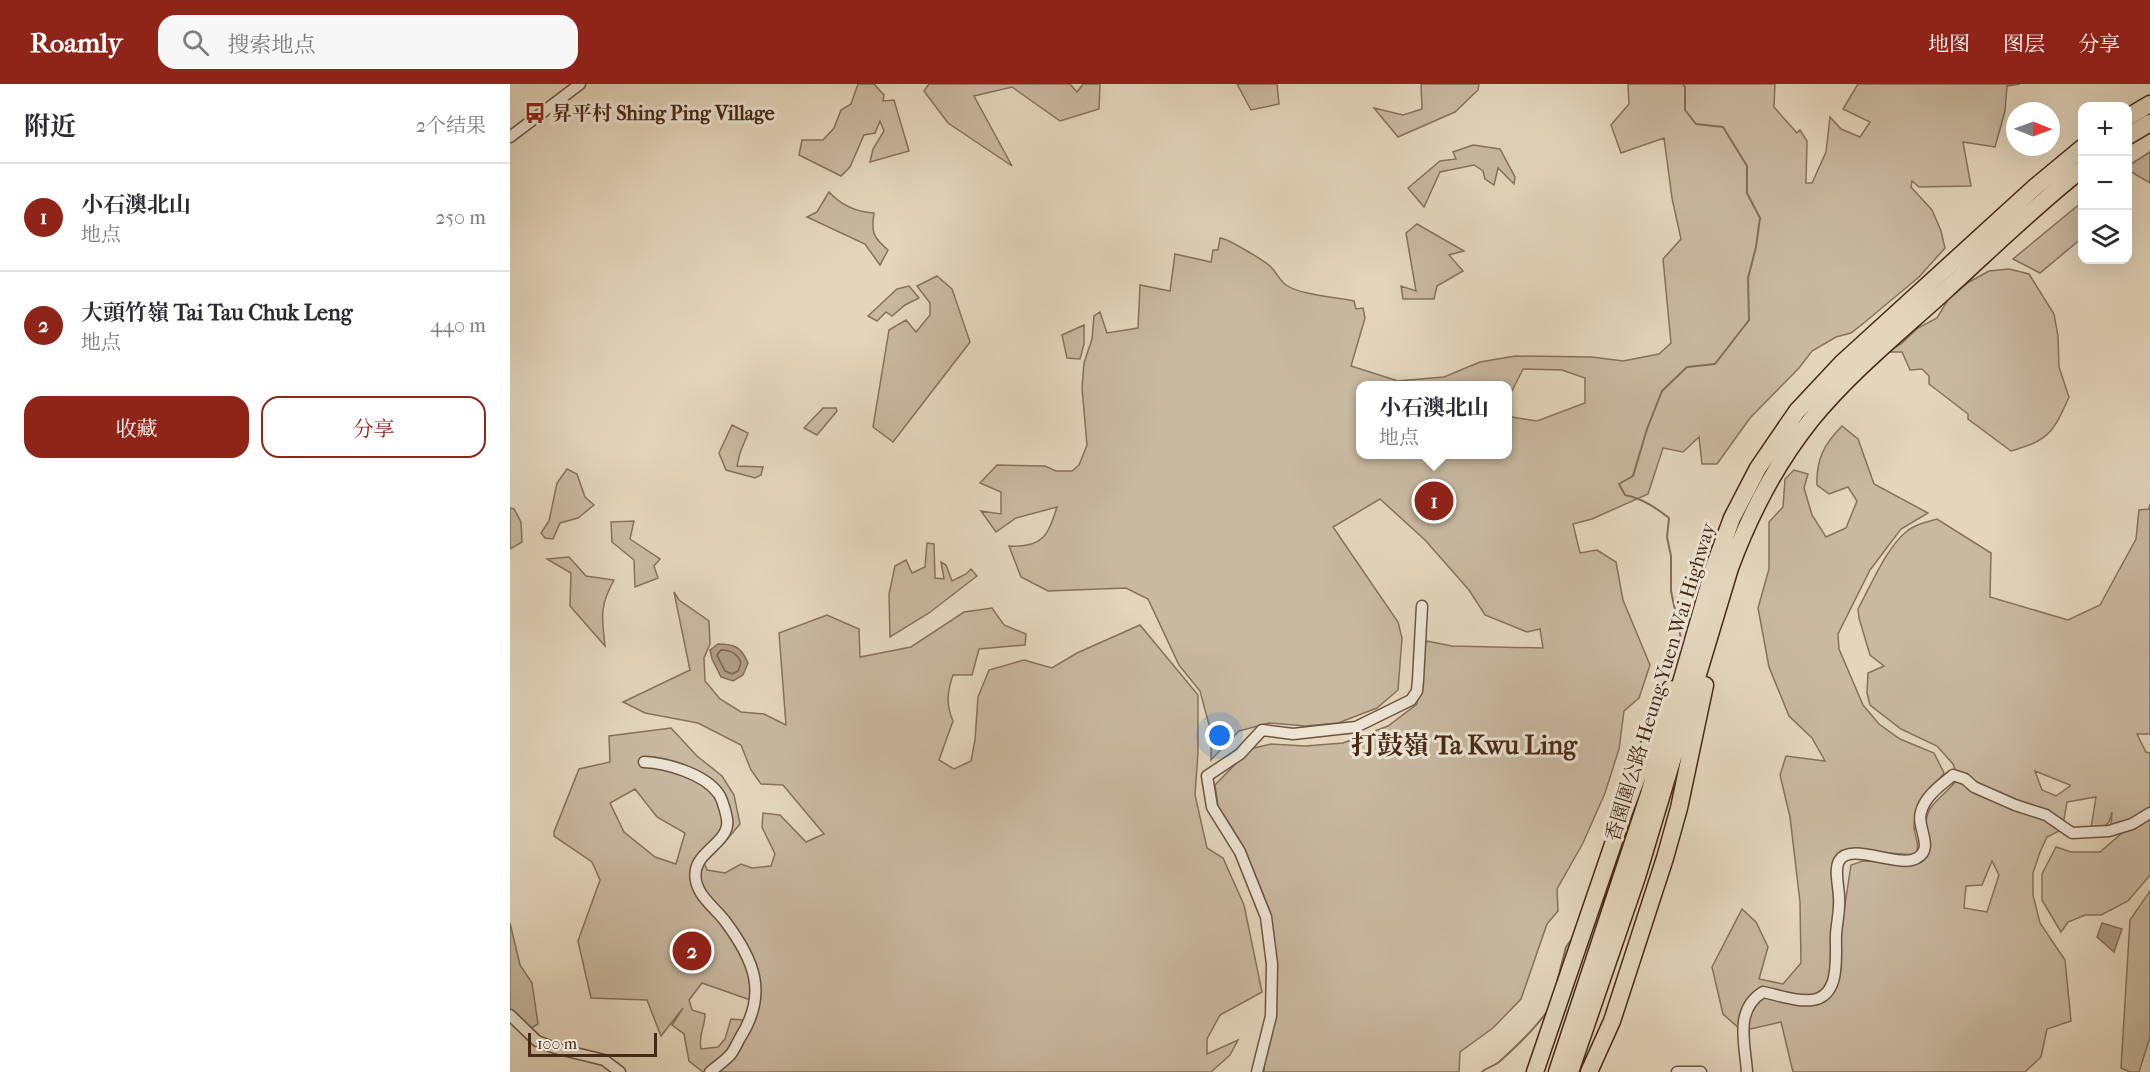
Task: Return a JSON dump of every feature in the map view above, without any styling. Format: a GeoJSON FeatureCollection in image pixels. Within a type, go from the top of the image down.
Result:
{"type":"FeatureCollection","features":[{"type":"Feature","properties":{"kind":"highway"},"geometry":{"type":"LineString","coordinates":[[2132,114],[2150,104]]}},
{"type":"Feature","properties":{"kind":"highway"},"geometry":{"type":"LineString","coordinates":[[2132,133],[2150,123]]}},
{"type":"Feature","properties":{"kind":"highway","name":"香園圍公路 Heung Yuen Wai Highway"},"geometry":{"type":"LineString","coordinates":[[1557,1072],[1649,794],[1722,542],[1743,495],[1770,448],[1797,411],[1842,363],[2035,187],[2078,151]]}},
{"type":"Feature","properties":{"kind":"highway","name":"香園圍公路 Heung Yuen Wai Highway"},"geometry":{"type":"LineString","coordinates":[[1570,1072],[1637,877],[1723,590],[1758,501],[1780,463],[1812,419],[1854,374],[2026,216],[2078,172]]}},
{"type":"Feature","properties":{"kind":"highway"},"geometry":{"type":"LineString","coordinates":[[1589,1072],[1612,1021],[1622,992],[1679,808],[1723,590]]}},
{"type":"Feature","properties":{"kind":"highway"},"geometry":{"type":"LineString","coordinates":[[1535,1070],[1647,745],[1703,607]]}},
{"type":"Feature","properties":{"kind":"street"},"geometry":{"type":"LineString","coordinates":[[510,137],[580,84]]}},
{"type":"Feature","properties":{"kind":"street"},"geometry":{"type":"LineString","coordinates":[[1257,1072],[1271,1016],[1272,964],[1266,917],[1240,852],[1212,807],[1207,776],[1240,754],[1262,730],[1293,734],[1356,727],[1411,700],[1417,691],[1422,606]]}},
{"type":"Feature","properties":{"kind":"street"},"geometry":{"type":"LineString","coordinates":[[644,762],[665,763],[701,780],[720,795],[728,823],[726,831],[702,857],[695,871],[696,882],[706,899],[731,930],[749,961],[756,982],[756,997],[752,1021],[731,1054],[710,1072]]}},
{"type":"Feature","properties":{"kind":"street"},"geometry":{"type":"LineString","coordinates":[[1747,1072],[1743,1020],[1747,1007],[1754,998],[1763,992],[1813,1000],[1820,998],[1831,985],[1836,966],[1835,951],[1840,899],[1837,866],[1839,860],[1844,856],[1856,854],[1906,861],[1919,858],[1926,846],[1920,815],[1923,806],[1930,796],[1953,775],[1965,779],[1974,787],[2046,815],[2072,833],[2109,831],[2132,824],[2150,813]]}},
{"type":"Feature","properties":{"kind":"street"},"geometry":{"type":"LineString","coordinates":[[510,1015],[537,1041],[555,1048],[604,1060],[620,1072]]}},
{"type":"Feature","properties":{"kind":"street"},"geometry":{"type":"LineString","coordinates":[[1677,1072],[1701,1072]]}},
{"type":"Feature","properties":{"kind":"shaded area"},"geometry":{"type":"Polygon","coordinates":[[[858,84],[874,84],[884,95],[883,101],[894,100],[909,151],[870,162],[873,149],[884,131],[880,121],[875,133],[864,135],[850,167],[841,176],[799,155],[802,140],[823,140],[834,128],[841,110],[851,104],[858,84]]]}},
{"type":"Feature","properties":{"kind":"shaded area"},"geometry":{"type":"Polygon","coordinates":[[[929,84],[1070,84],[1077,92],[1083,84],[1100,84],[1099,109],[1060,121],[1012,87],[974,96],[1012,166],[948,123],[924,91],[929,84]]]}},
{"type":"Feature","properties":{"kind":"shaded area"},"geometry":{"type":"Polygon","coordinates":[[[1237,84],[1277,84],[1279,104],[1251,110],[1237,84]]]}},
{"type":"Feature","properties":{"kind":"shaded area"},"geometry":{"type":"Polygon","coordinates":[[[1421,84],[1479,84],[1478,90],[1455,112],[1398,137],[1374,108],[1403,115],[1422,109],[1421,84]]]}},
{"type":"Feature","properties":{"kind":"shaded area"},"geometry":{"type":"Polygon","coordinates":[[[1628,84],[1775,84],[1774,107],[1797,133],[1800,130],[1807,141],[1806,183],[1812,183],[1826,152],[1830,117],[1841,129],[1860,137],[1870,122],[1843,109],[1858,84],[2020,84],[2007,86],[2005,111],[1995,147],[1963,142],[1971,186],[1919,187],[1912,181],[1911,187],[1932,210],[1945,248],[1919,277],[1851,333],[1836,337],[1812,351],[1799,368],[1750,418],[1717,464],[1702,464],[1699,437],[1683,452],[1663,448],[1648,494],[1592,519],[1573,524],[1580,553],[1597,550],[1616,562],[1623,600],[1650,665],[1639,698],[1624,711],[1619,749],[1605,793],[1583,843],[1557,889],[1558,911],[1547,924],[1521,999],[1493,1028],[1460,1052],[1459,1072],[1264,1072],[1264,1061],[1276,1015],[1276,961],[1269,909],[1242,844],[1218,806],[1215,785],[1250,749],[1271,744],[1305,746],[1343,743],[1388,726],[1417,704],[1426,641],[1452,646],[1543,648],[1540,629],[1527,632],[1485,615],[1469,590],[1425,540],[1380,499],[1333,527],[1398,622],[1402,638],[1398,690],[1377,708],[1338,723],[1305,726],[1269,723],[1239,731],[1211,760],[1211,732],[1200,691],[1179,665],[1148,599],[1126,588],[1048,591],[1021,577],[1009,546],[1030,545],[1042,538],[1047,532],[1057,507],[1016,518],[996,532],[981,511],[1001,514],[1001,492],[980,483],[997,465],[1045,466],[1056,471],[1072,471],[1079,465],[1087,445],[1082,388],[1084,363],[1092,339],[1094,316],[1100,312],[1107,333],[1138,328],[1140,285],[1170,291],[1175,254],[1211,262],[1213,250],[1218,250],[1220,238],[1267,264],[1284,283],[1292,288],[1354,301],[1356,309],[1363,308],[1365,318],[1351,366],[1398,381],[1444,377],[1480,362],[1515,356],[1592,357],[1623,361],[1659,354],[1671,343],[1663,259],[1681,239],[1672,198],[1664,138],[1621,153],[1611,125],[1629,104],[1628,84]]]}},
{"type":"Feature","properties":{"kind":"shaded area"},"geometry":{"type":"Polygon","coordinates":[[[1473,145],[1500,149],[1515,177],[1514,184],[1498,168],[1494,185],[1485,179],[1483,171],[1474,165],[1440,172],[1424,207],[1408,188],[1440,161],[1456,159],[1453,152],[1473,145]]]}},
{"type":"Feature","properties":{"kind":"shaded area"},"geometry":{"type":"Polygon","coordinates":[[[2150,152],[2150,183],[2132,172],[2132,163],[2150,152]]]}},
{"type":"Feature","properties":{"kind":"shaded area"},"geometry":{"type":"Polygon","coordinates":[[[829,192],[849,207],[874,213],[874,234],[888,250],[880,265],[865,244],[807,217],[817,212],[829,192]]]}},
{"type":"Feature","properties":{"kind":"shaded area"},"geometry":{"type":"Polygon","coordinates":[[[2078,205],[2078,241],[2040,273],[2013,259],[2078,205]]]}},
{"type":"Feature","properties":{"kind":"shaded area"},"geometry":{"type":"Polygon","coordinates":[[[1417,224],[1464,251],[1449,255],[1463,271],[1437,286],[1434,299],[1403,299],[1401,286],[1416,291],[1406,233],[1417,224]]]}},
{"type":"Feature","properties":{"kind":"shaded area"},"geometry":{"type":"Polygon","coordinates":[[[2009,269],[2029,274],[2054,314],[2058,336],[2059,367],[2069,397],[2054,427],[2042,439],[2011,451],[1968,419],[1968,414],[1929,384],[1929,376],[1922,369],[1910,370],[1902,352],[1887,352],[1901,344],[1918,328],[1937,318],[1949,298],[1969,282],[1989,271],[2009,269]]]}},
{"type":"Feature","properties":{"kind":"shaded area"},"geometry":{"type":"Polygon","coordinates":[[[937,276],[952,289],[970,342],[893,442],[873,427],[889,330],[906,320],[916,332],[930,315],[930,303],[917,286],[937,276]]]}},
{"type":"Feature","properties":{"kind":"shaded area"},"geometry":{"type":"Polygon","coordinates":[[[909,286],[919,298],[905,305],[892,316],[886,312],[877,321],[868,316],[897,289],[909,286]]]}},
{"type":"Feature","properties":{"kind":"shaded area"},"geometry":{"type":"Polygon","coordinates":[[[1084,325],[1084,344],[1080,359],[1067,358],[1062,335],[1084,325]]]}},
{"type":"Feature","properties":{"kind":"shaded area"},"geometry":{"type":"Polygon","coordinates":[[[823,408],[836,408],[837,411],[817,435],[804,428],[823,408]]]}},
{"type":"Feature","properties":{"kind":"shaded area"},"geometry":{"type":"Polygon","coordinates":[[[732,425],[748,433],[737,466],[763,467],[761,475],[755,478],[726,470],[719,453],[732,425]]]}},
{"type":"Feature","properties":{"kind":"shaded area"},"geometry":{"type":"Polygon","coordinates":[[[1842,426],[1858,439],[1874,484],[1928,513],[1901,529],[1870,570],[1838,634],[1839,649],[1863,705],[1879,724],[1900,739],[1934,753],[1944,773],[1917,813],[1914,827],[1917,843],[1916,855],[1857,851],[1837,857],[1841,931],[1851,865],[1863,861],[1919,863],[1928,852],[1926,828],[1929,811],[1958,778],[1953,764],[1937,746],[1901,729],[1870,705],[1867,693],[1868,673],[1884,666],[1870,655],[1858,609],[1892,547],[1909,530],[1937,519],[1991,553],[1990,597],[2068,620],[2100,605],[2136,539],[2139,510],[2149,509],[2150,504],[2150,734],[2137,734],[2146,752],[2150,753],[2150,812],[2111,829],[2112,812],[2109,822],[2101,830],[2091,828],[2096,797],[2067,802],[2061,830],[2047,837],[2033,873],[2033,895],[2040,923],[2065,960],[2071,1021],[2047,1029],[2041,1057],[2025,1072],[1793,1072],[1781,1022],[1742,1031],[1723,1014],[1712,967],[1742,909],[1756,922],[1768,947],[1759,979],[1783,984],[1801,963],[1800,902],[1790,817],[1780,775],[1786,756],[1825,761],[1812,738],[1789,716],[1769,667],[1758,608],[1769,569],[1769,522],[1783,507],[1785,479],[1794,470],[1808,474],[1804,488],[1812,515],[1826,537],[1846,528],[1857,501],[1848,487],[1829,494],[1817,485],[1822,453],[1842,426]],[[2035,771],[2042,790],[2056,796],[2070,786],[2070,785],[2035,771]],[[1992,861],[1982,885],[1966,886],[1964,908],[1987,912],[1999,875],[1992,861]]]}},
{"type":"Feature","properties":{"kind":"shaded area"},"geometry":{"type":"Polygon","coordinates":[[[567,469],[577,474],[585,497],[594,505],[578,518],[560,523],[553,539],[545,538],[541,533],[549,521],[557,483],[567,469]]]}},
{"type":"Feature","properties":{"kind":"shaded area"},"geometry":{"type":"Polygon","coordinates":[[[510,508],[514,509],[521,522],[522,542],[510,549],[510,508]]]}},
{"type":"Feature","properties":{"kind":"shaded area"},"geometry":{"type":"Polygon","coordinates":[[[634,521],[630,539],[660,559],[654,566],[658,578],[635,587],[634,560],[612,542],[611,522],[634,521]]]}},
{"type":"Feature","properties":{"kind":"shaded area"},"geometry":{"type":"Polygon","coordinates":[[[927,543],[934,544],[935,578],[944,579],[941,562],[946,565],[952,581],[971,569],[977,576],[929,613],[890,637],[889,594],[895,566],[906,560],[912,573],[925,567],[927,543]]]}},
{"type":"Feature","properties":{"kind":"shaded area"},"geometry":{"type":"Polygon","coordinates":[[[569,557],[586,576],[614,580],[603,612],[605,646],[570,606],[571,573],[547,559],[569,557]]]}},
{"type":"Feature","properties":{"kind":"shaded area"},"geometry":{"type":"Polygon","coordinates":[[[674,592],[679,600],[709,621],[710,644],[704,658],[705,681],[720,699],[741,712],[764,714],[786,725],[779,633],[827,615],[859,629],[860,657],[911,647],[964,612],[992,608],[1004,625],[1026,634],[1025,645],[979,649],[972,675],[953,675],[948,698],[953,721],[939,760],[954,769],[971,761],[978,697],[989,670],[1024,660],[1052,668],[1077,653],[1140,625],[1198,695],[1195,795],[1207,848],[1223,858],[1244,905],[1262,992],[1220,1015],[1207,1039],[1207,1054],[1238,1040],[1230,1055],[1211,1072],[703,1072],[689,1061],[684,1034],[672,1025],[683,1008],[661,1036],[647,1000],[591,998],[578,941],[600,880],[592,862],[554,836],[554,832],[579,769],[610,762],[609,736],[671,728],[697,756],[722,776],[734,795],[740,824],[723,844],[702,857],[707,870],[725,873],[741,864],[752,868],[771,866],[775,854],[762,827],[763,813],[780,815],[806,842],[824,834],[783,785],[761,784],[751,770],[741,745],[698,723],[645,713],[623,702],[690,670],[674,592]],[[635,789],[610,803],[624,832],[655,857],[676,864],[685,833],[657,817],[635,789]],[[702,983],[689,1000],[692,1010],[705,1014],[700,1039],[701,1049],[718,1047],[725,1039],[731,1019],[743,1020],[739,1032],[742,1037],[757,1015],[759,1003],[702,983]]]}},
{"type":"Feature","properties":{"kind":"shaded area"},"geometry":{"type":"Polygon","coordinates":[[[2150,817],[2150,875],[2128,901],[2101,915],[2085,915],[2068,922],[2061,932],[2042,900],[2042,874],[2056,847],[2071,852],[2100,852],[2128,828],[2150,817]]]}},
{"type":"Feature","properties":{"kind":"shaded area"},"geometry":{"type":"Polygon","coordinates":[[[2150,891],[2150,1037],[2139,1072],[2130,1072],[2121,1068],[2130,920],[2150,891]]]}},
{"type":"Feature","properties":{"kind":"shaded area"},"geometry":{"type":"Polygon","coordinates":[[[510,923],[520,965],[532,983],[538,1024],[527,1031],[510,1014],[510,923]]]}},
{"type":"Feature","properties":{"kind":"water"},"geometry":{"type":"Polygon","coordinates":[[[718,644],[737,648],[743,653],[748,663],[743,675],[733,681],[721,677],[712,659],[710,650],[718,644]]]}},
{"type":"Feature","properties":{"kind":"water"},"geometry":{"type":"Polygon","coordinates":[[[2102,923],[2122,929],[2114,952],[2097,937],[2102,923]]]}},
{"type":"Feature","properties":{"kind":"waterway"},"geometry":{"type":"LineString","coordinates":[[1683,84],[1685,110],[1696,124],[1723,127],[1747,166],[1747,193],[1760,218],[1748,278],[1749,320],[1715,364],[1687,367],[1662,391],[1647,429],[1633,476],[1619,484],[1625,495],[1649,504],[1669,518],[1667,537],[1671,556],[1671,591],[1683,648]]}},
{"type":"Feature","properties":{"kind":"waterway"},"geometry":{"type":"LineString","coordinates":[[1623,793],[1624,785],[1628,783]]}},
{"type":"Feature","properties":{"kind":"waterway"},"geometry":{"type":"LineString","coordinates":[[1556,986],[1566,947],[1574,936]]}},
{"type":"Feature","properties":{"kind":"waterway"},"geometry":{"type":"LineString","coordinates":[[1482,1072],[1497,1064],[1512,1050],[1549,1009]]}},
{"type":"Feature","properties":{"kind":"place","name":"昇平村 Shing Ping Village"},"geometry":{"type":"Point","coordinates":[535,113]}},
{"type":"Feature","properties":{"kind":"place","name":"小石澳北山"},"geometry":{"type":"Point","coordinates":[1434,501]}},
{"type":"Feature","properties":{"kind":"place","name":"大頭竹嶺 Tai Tau Chuk Leng"},"geometry":{"type":"Point","coordinates":[692,951]}},
{"type":"Feature","properties":{"kind":"district","name":"打鼓嶺 Ta Kwu Ling"},"geometry":{"type":"Point","coordinates":[1464,745]}}]}
